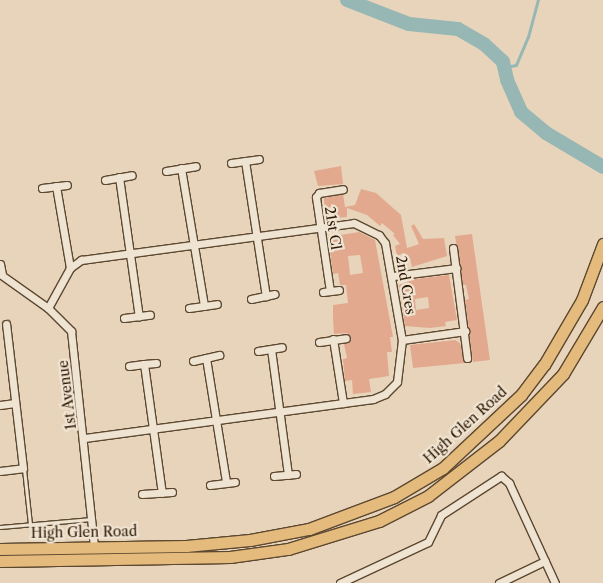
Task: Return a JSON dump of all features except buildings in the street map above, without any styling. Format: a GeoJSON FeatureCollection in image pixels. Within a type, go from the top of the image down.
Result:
{"type":"FeatureCollection","features":[{"type":"Feature","properties":{"kind":"main road","name":"High Glen Road"},"geometry":{"type":"LineString","coordinates":[[0,549],[220,544],[277,537],[368,509],[420,484],[443,468],[520,395],[544,365],[582,300],[603,244]]}},
{"type":"Feature","properties":{"kind":"main road","name":"High Glen Road"},"geometry":{"type":"LineString","coordinates":[[0,561],[230,557],[288,549],[378,521],[428,496],[499,441],[563,374],[603,307]]}},
{"type":"Feature","properties":{"kind":"street"},"geometry":{"type":"LineString","coordinates":[[231,163],[259,159]]}},
{"type":"Feature","properties":{"kind":"street"},"geometry":{"type":"LineString","coordinates":[[245,161],[266,296]]}},
{"type":"Feature","properties":{"kind":"street"},"geometry":{"type":"LineString","coordinates":[[166,171],[196,166]]}},
{"type":"Feature","properties":{"kind":"street"},"geometry":{"type":"LineString","coordinates":[[181,168],[204,306]]}},
{"type":"Feature","properties":{"kind":"street"},"geometry":{"type":"LineString","coordinates":[[105,180],[132,175]]}},
{"type":"Feature","properties":{"kind":"street"},"geometry":{"type":"LineString","coordinates":[[119,177],[129,255],[140,316]]}},
{"type":"Feature","properties":{"kind":"street"},"geometry":{"type":"LineString","coordinates":[[42,188],[67,185]]}},
{"type":"Feature","properties":{"kind":"street"},"geometry":{"type":"LineString","coordinates":[[48,308],[70,268],[56,186]]}},
{"type":"Feature","properties":{"kind":"street","name":"21st Cl"},"geometry":{"type":"LineString","coordinates":[[339,290],[326,292],[316,194],[342,189]]}},
{"type":"Feature","properties":{"kind":"street","name":"2nd Cres"},"geometry":{"type":"LineString","coordinates":[[70,268],[81,260],[354,223],[379,235],[385,243],[402,340],[397,382],[385,394],[373,400],[280,410],[85,438]]}},
{"type":"Feature","properties":{"kind":"street"},"geometry":{"type":"LineString","coordinates":[[453,248],[467,358]]}},
{"type":"Feature","properties":{"kind":"street"},"geometry":{"type":"LineString","coordinates":[[0,264],[1,274]]}},
{"type":"Feature","properties":{"kind":"street"},"geometry":{"type":"LineString","coordinates":[[392,276],[456,268]]}},
{"type":"Feature","properties":{"kind":"street","name":"1st Avenue"},"geometry":{"type":"LineString","coordinates":[[1,274],[48,308],[72,331],[85,438],[94,547]]}},
{"type":"Feature","properties":{"kind":"street"},"geometry":{"type":"LineString","coordinates":[[252,299],[274,294]]}},
{"type":"Feature","properties":{"kind":"street"},"geometry":{"type":"LineString","coordinates":[[189,308],[217,304]]}},
{"type":"Feature","properties":{"kind":"street"},"geometry":{"type":"LineString","coordinates":[[124,318],[150,315]]}},
{"type":"Feature","properties":{"kind":"street"},"geometry":{"type":"LineString","coordinates":[[0,471],[24,468],[4,342],[6,324]]}},
{"type":"Feature","properties":{"kind":"street"},"geometry":{"type":"LineString","coordinates":[[402,340],[465,331]]}},
{"type":"Feature","properties":{"kind":"street"},"geometry":{"type":"LineString","coordinates":[[319,342],[346,338]]}},
{"type":"Feature","properties":{"kind":"street"},"geometry":{"type":"LineString","coordinates":[[333,339],[343,404]]}},
{"type":"Feature","properties":{"kind":"street"},"geometry":{"type":"LineString","coordinates":[[258,351],[282,347]]}},
{"type":"Feature","properties":{"kind":"street"},"geometry":{"type":"LineString","coordinates":[[271,349],[288,475]]}},
{"type":"Feature","properties":{"kind":"street"},"geometry":{"type":"LineString","coordinates":[[193,361],[219,355]]}},
{"type":"Feature","properties":{"kind":"street"},"geometry":{"type":"LineString","coordinates":[[206,358],[226,482]]}},
{"type":"Feature","properties":{"kind":"street"},"geometry":{"type":"LineString","coordinates":[[128,366],[156,362]]}},
{"type":"Feature","properties":{"kind":"street"},"geometry":{"type":"LineString","coordinates":[[144,364],[162,492]]}},
{"type":"Feature","properties":{"kind":"street"},"geometry":{"type":"LineString","coordinates":[[0,405],[15,403]]}},
{"type":"Feature","properties":{"kind":"street"},"geometry":{"type":"LineString","coordinates":[[274,476],[296,474]]}},
{"type":"Feature","properties":{"kind":"street"},"geometry":{"type":"LineString","coordinates":[[340,583],[428,542],[441,516],[501,476],[509,483],[555,583]]}},
{"type":"Feature","properties":{"kind":"street"},"geometry":{"type":"LineString","coordinates":[[210,486],[235,482]]}},
{"type":"Feature","properties":{"kind":"street"},"geometry":{"type":"LineString","coordinates":[[142,494],[172,492]]}},
{"type":"Feature","properties":{"kind":"street"},"geometry":{"type":"LineString","coordinates":[[499,583],[545,561]]}},
{"type":"Feature","properties":{"kind":"lane"},"geometry":{"type":"LineString","coordinates":[[24,468],[30,524]]}},
{"type":"Feature","properties":{"kind":"lane"},"geometry":{"type":"LineString","coordinates":[[0,527],[92,519]]}},
{"type":"Feature","properties":{"kind":"waterway"},"geometry":{"type":"LineString","coordinates":[[347,0],[409,24],[458,29],[484,44],[503,62],[507,80],[521,112],[546,133],[603,167]]}},
{"type":"Feature","properties":{"kind":"waterway"},"geometry":{"type":"LineString","coordinates":[[504,67],[516,65],[528,37],[538,0]]}}]}
